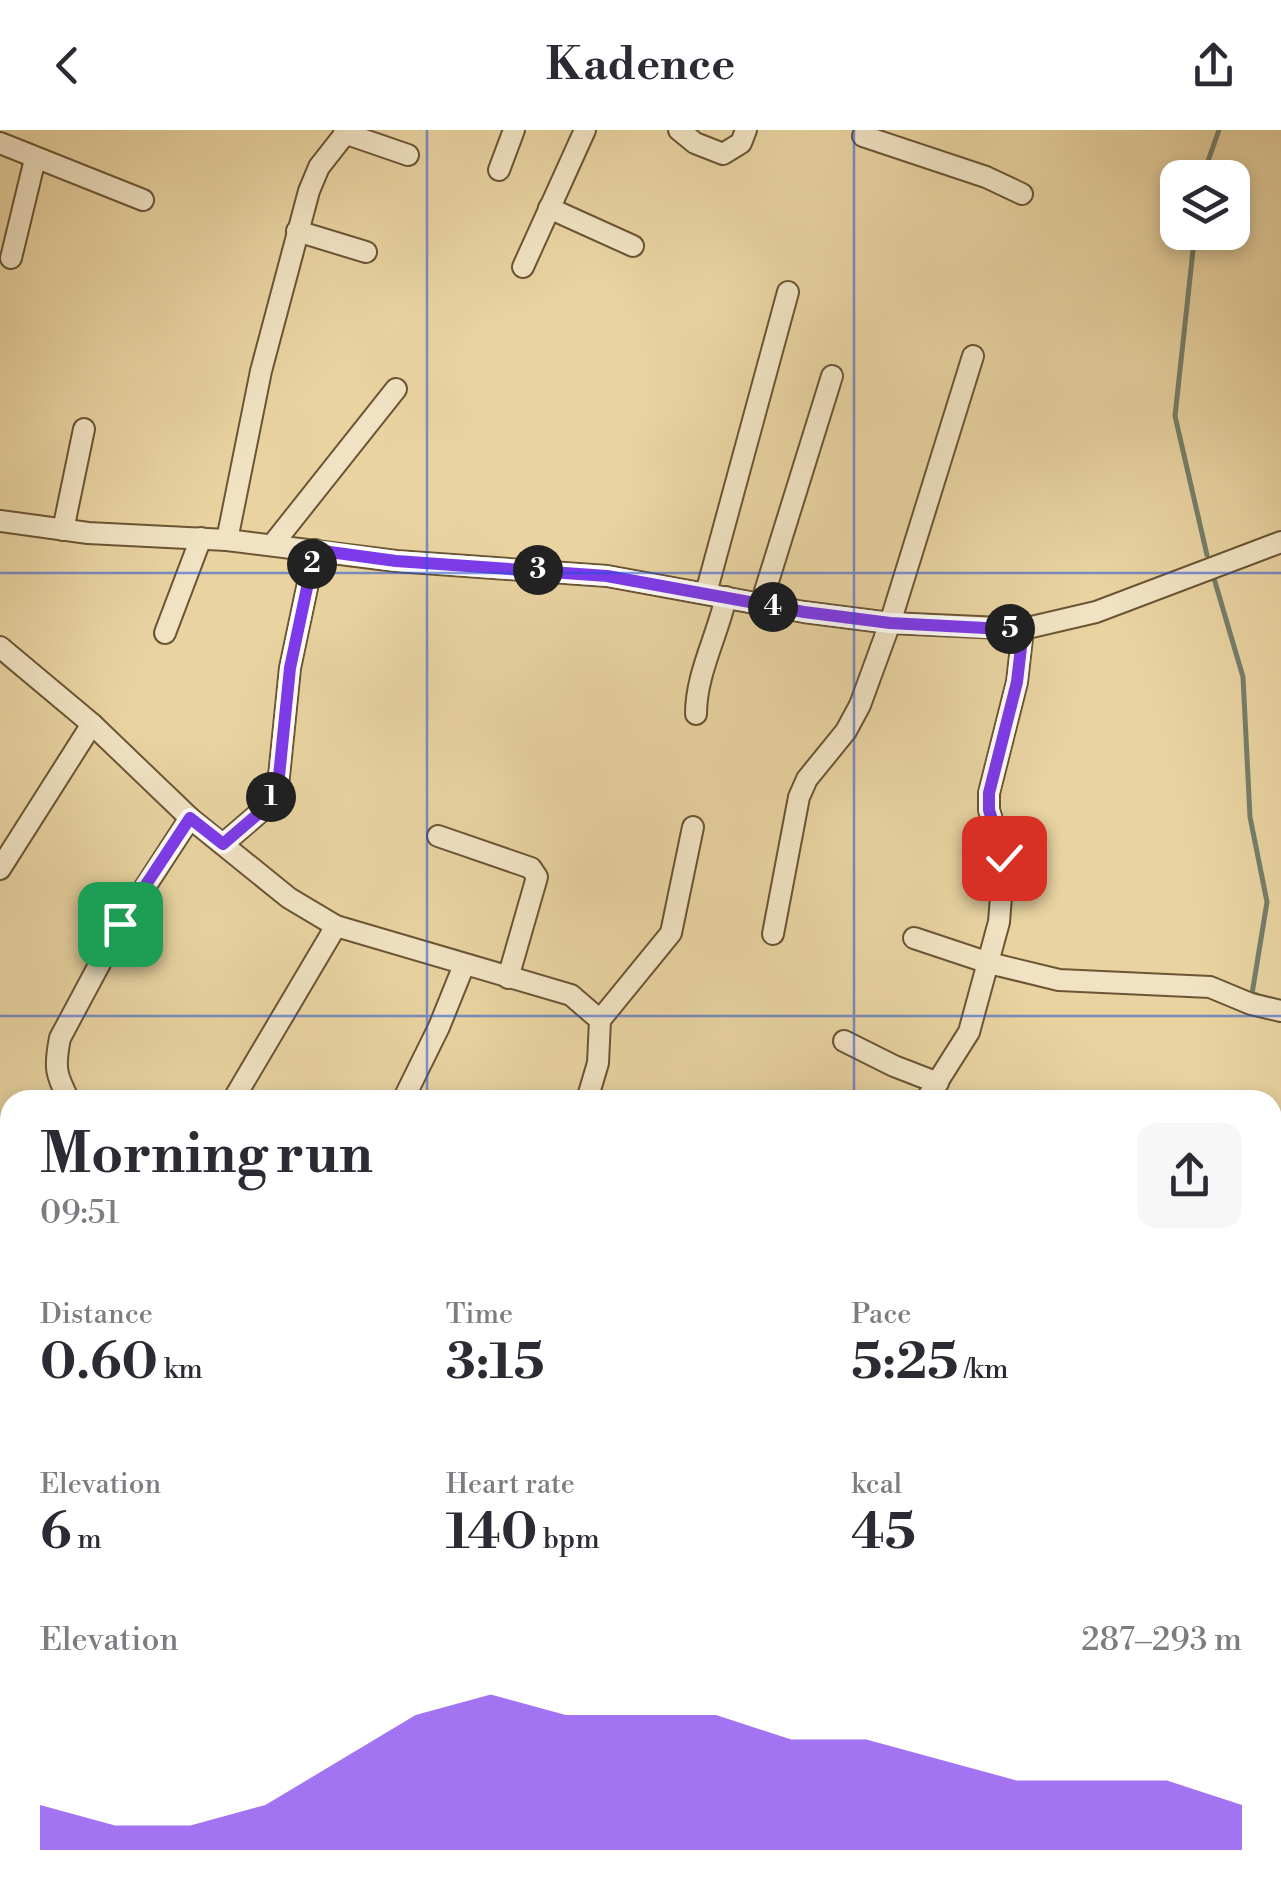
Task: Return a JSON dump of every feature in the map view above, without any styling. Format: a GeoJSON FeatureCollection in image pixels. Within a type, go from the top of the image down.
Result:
{"type":"FeatureCollection","features":[{"type":"Feature","properties":{"kind":"street"},"geometry":{"type":"LineString","coordinates":[[499,170],[514,130]]}},
{"type":"Feature","properties":{"kind":"street"},"geometry":{"type":"LineString","coordinates":[[523,268],[585,130]]}},
{"type":"Feature","properties":{"kind":"street"},"geometry":{"type":"LineString","coordinates":[[680,130],[694,143],[723,154],[741,143],[746,130]]}},
{"type":"Feature","properties":{"kind":"street"},"geometry":{"type":"LineString","coordinates":[[227,540],[261,370],[297,231],[319,167],[346,132],[408,155]]}},
{"type":"Feature","properties":{"kind":"street"},"geometry":{"type":"LineString","coordinates":[[858,132],[986,177],[1022,194]]}},
{"type":"Feature","properties":{"kind":"street"},"geometry":{"type":"LineString","coordinates":[[0,143],[142,200]]}},
{"type":"Feature","properties":{"kind":"street"},"geometry":{"type":"LineString","coordinates":[[11,258],[36,160]]}},
{"type":"Feature","properties":{"kind":"street"},"geometry":{"type":"LineString","coordinates":[[549,208],[633,246]]}},
{"type":"Feature","properties":{"kind":"street"},"geometry":{"type":"LineString","coordinates":[[297,231],[366,252]]}},
{"type":"Feature","properties":{"kind":"street"},"geometry":{"type":"LineString","coordinates":[[696,714],[696,692],[717,636],[716,595],[788,292]]}},
{"type":"Feature","properties":{"kind":"street"},"geometry":{"type":"LineString","coordinates":[[773,934],[799,796],[860,705],[890,623],[973,356]]}},
{"type":"Feature","properties":{"kind":"street"},"geometry":{"type":"LineString","coordinates":[[761,604],[832,376]]}},
{"type":"Feature","properties":{"kind":"street"},"geometry":{"type":"LineString","coordinates":[[273,544],[396,388]]}},
{"type":"Feature","properties":{"kind":"street"},"geometry":{"type":"LineString","coordinates":[[63,530],[84,429]]}},
{"type":"Feature","properties":{"kind":"street"},"geometry":{"type":"LineString","coordinates":[[0,520],[63,530],[273,544],[396,561],[607,576],[890,623],[1023,630],[1096,612],[1281,542]]}},
{"type":"Feature","properties":{"kind":"street"},"geometry":{"type":"LineString","coordinates":[[166,633],[201,538]]}},
{"type":"Feature","properties":{"kind":"street"},"geometry":{"type":"LineString","coordinates":[[223,844],[265,808],[278,786],[290,668],[315,550]]}},
{"type":"Feature","properties":{"kind":"street"},"geometry":{"type":"LineString","coordinates":[[933,1090],[969,1032],[999,922],[1004,858],[989,810],[989,793],[1017,682],[1023,630]]}},
{"type":"Feature","properties":{"kind":"street"},"geometry":{"type":"LineString","coordinates":[[0,647],[92,724],[190,818],[288,898],[336,926],[571,995],[600,1020]]}},
{"type":"Feature","properties":{"kind":"street"},"geometry":{"type":"LineString","coordinates":[[0,870],[92,724]]}},
{"type":"Feature","properties":{"kind":"street"},"geometry":{"type":"LineString","coordinates":[[63,1090],[57,1081],[60,1038],[120,924],[190,818]]}},
{"type":"Feature","properties":{"kind":"street"},"geometry":{"type":"LineString","coordinates":[[593,1090],[601,1043],[600,1020],[671,933],[693,828]]}},
{"type":"Feature","properties":{"kind":"street"},"geometry":{"type":"LineString","coordinates":[[438,836],[531,868],[537,877],[508,978]]}},
{"type":"Feature","properties":{"kind":"street"},"geometry":{"type":"LineString","coordinates":[[238,1090],[336,926]]}},
{"type":"Feature","properties":{"kind":"street"},"geometry":{"type":"LineString","coordinates":[[914,938],[989,963],[1059,980],[1210,987],[1281,1011]]}},
{"type":"Feature","properties":{"kind":"street"},"geometry":{"type":"LineString","coordinates":[[408,1090],[464,965]]}},
{"type":"Feature","properties":{"kind":"street"},"geometry":{"type":"LineString","coordinates":[[844,1041],[930,1090]]}},
{"type":"Feature","properties":{"kind":"waterway"},"geometry":{"type":"LineString","coordinates":[[1208,160],[1219,130]]}},
{"type":"Feature","properties":{"kind":"waterway"},"geometry":{"type":"LineString","coordinates":[[1193,250],[1175,416],[1207,555]]}},
{"type":"Feature","properties":{"kind":"waterway"},"geometry":{"type":"LineString","coordinates":[[1213,575],[1243,677],[1250,817],[1267,902],[1252,994],[1257,995]]}},
{"type":"Feature","properties":{"kind":"route"},"geometry":{"type":"LineString","coordinates":[[120,924],[190,818],[223,844],[265,808],[278,786],[290,668],[315,550],[396,561],[607,576],[804,612],[890,623],[1023,630],[1017,682],[989,793],[989,810],[1004,858]]}}]}
